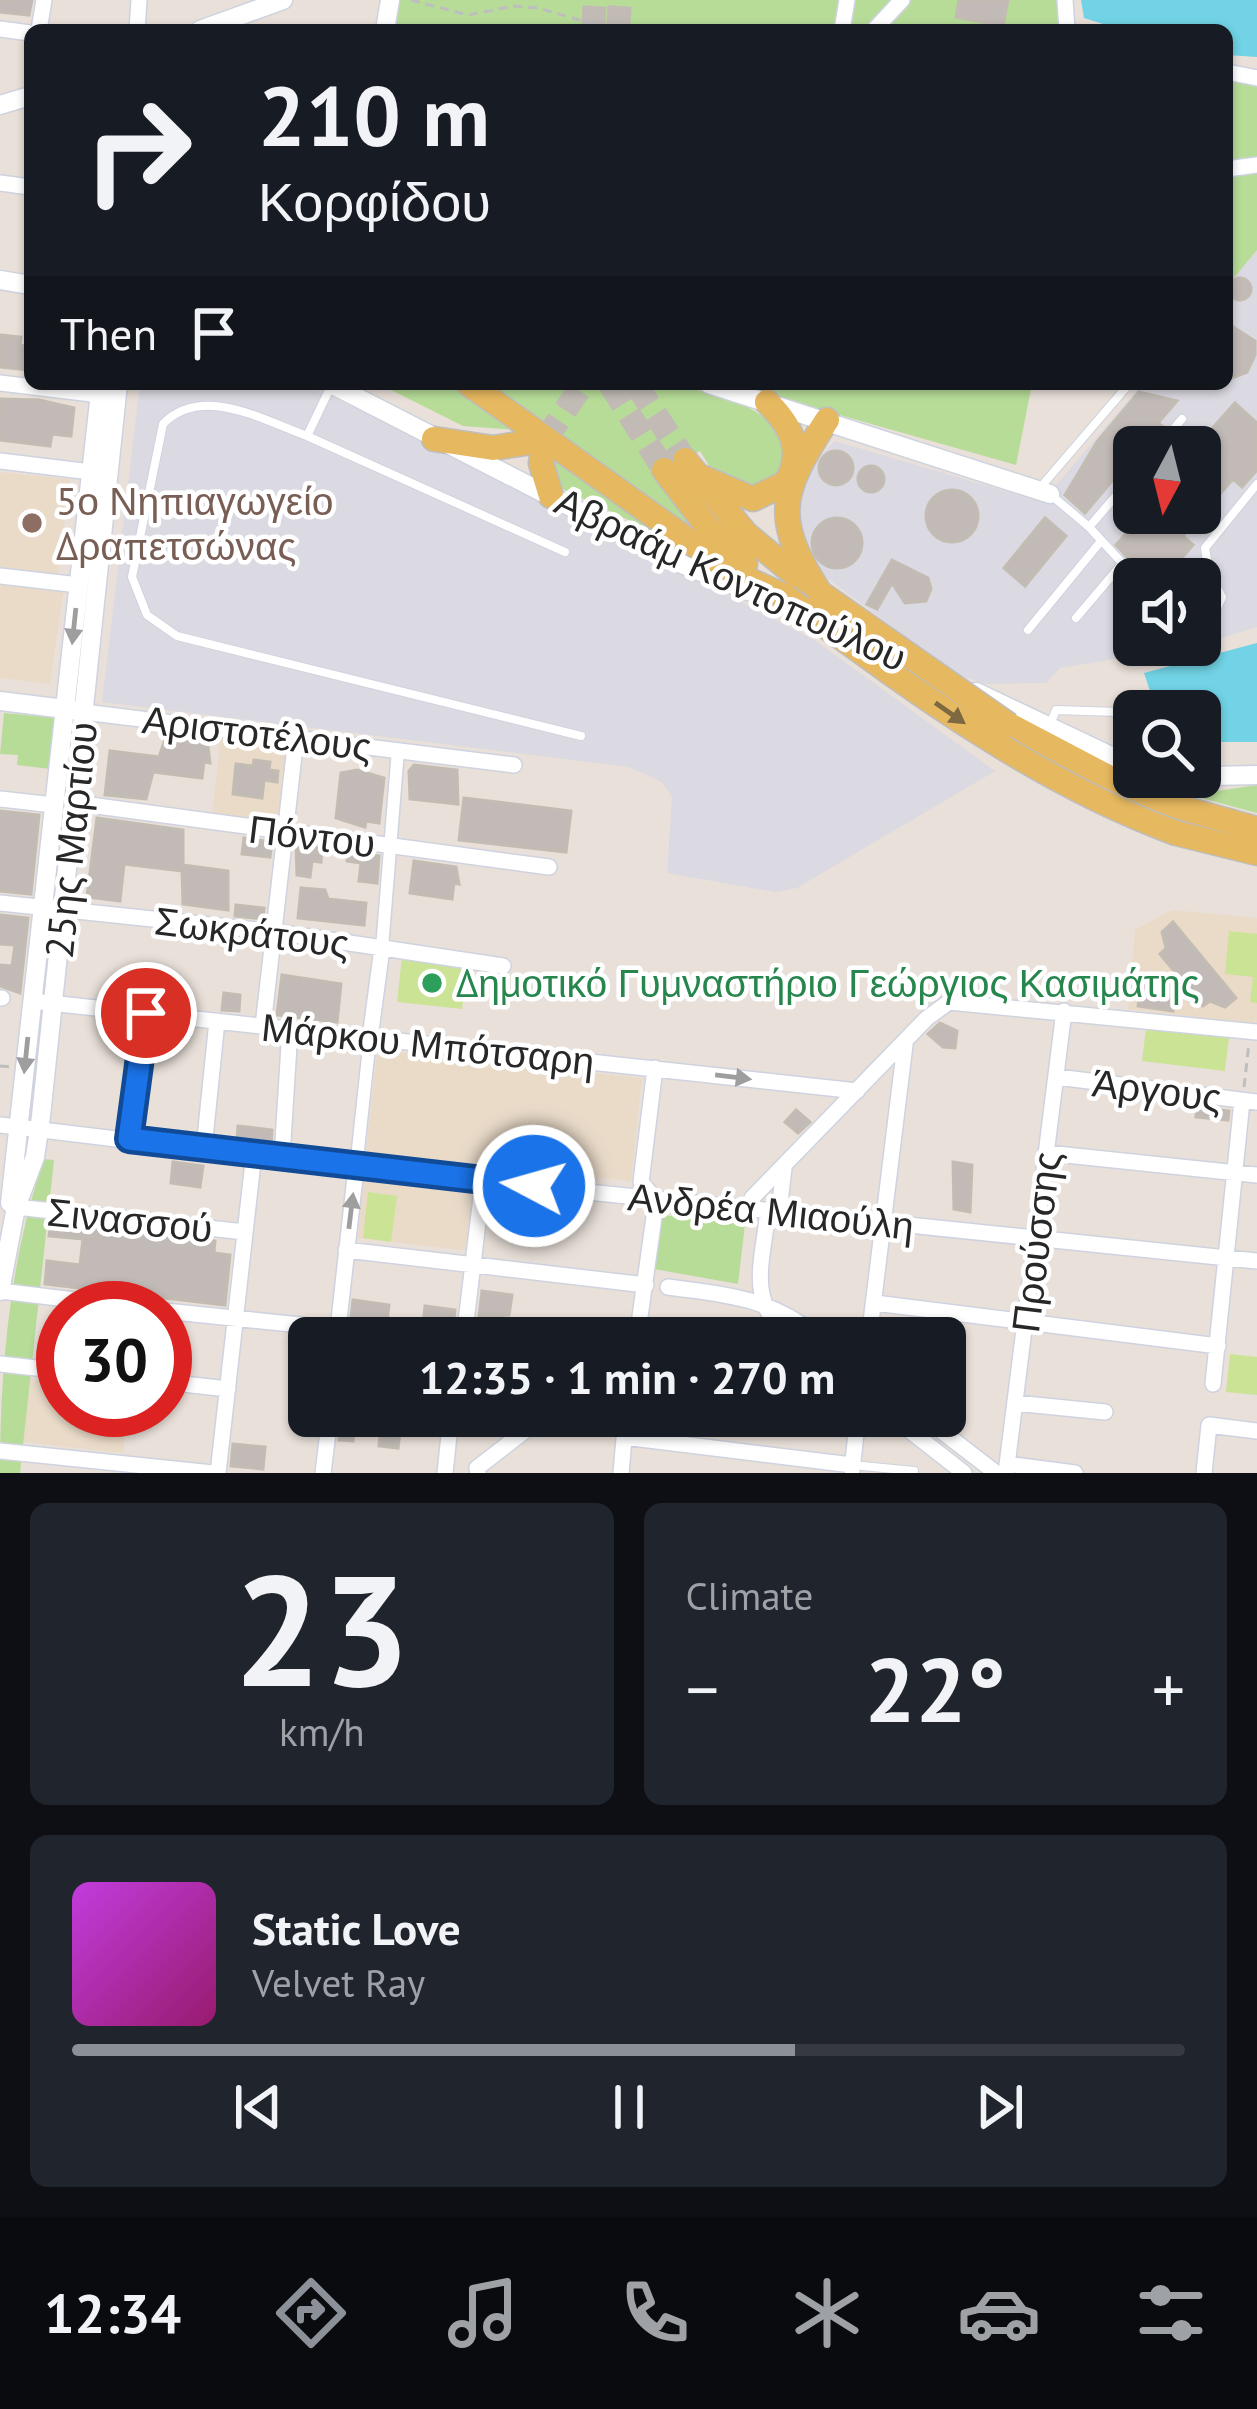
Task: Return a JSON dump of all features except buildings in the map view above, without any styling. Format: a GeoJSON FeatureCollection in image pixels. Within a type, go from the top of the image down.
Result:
{"type":"FeatureCollection","features":[{"type":"Feature","properties":{"kind":"main road"},"geometry":{"type":"LineString","coordinates":[[477,390],[545,440],[706,525],[820,593],[1033,740],[1179,822],[1257,853]]}},
{"type":"Feature","properties":{"kind":"main road"},"geometry":{"type":"LineString","coordinates":[[767,402],[794,440],[792,472],[764,497],[741,498],[681,468],[734,573],[786,597],[1023,762],[1110,807],[1179,822],[1257,829]]}},
{"type":"Feature","properties":{"kind":"main road"},"geometry":{"type":"LineString","coordinates":[[794,440],[822,418]]}},
{"type":"Feature","properties":{"kind":"main road"},"geometry":{"type":"LineString","coordinates":[[820,593],[789,543],[787,518],[795,479],[822,418]]}},
{"type":"Feature","properties":{"kind":"main road"},"geometry":{"type":"LineString","coordinates":[[434,439],[493,448],[545,440]]}},
{"type":"Feature","properties":{"kind":"main road"},"geometry":{"type":"LineString","coordinates":[[545,440],[540,456],[551,496]]}},
{"type":"Feature","properties":{"kind":"street"},"geometry":{"type":"LineString","coordinates":[[217,24],[283,0]]}},
{"type":"Feature","properties":{"kind":"street"},"geometry":{"type":"LineString","coordinates":[[880,24],[902,0]]}},
{"type":"Feature","properties":{"kind":"street","name":"25ης Μαρτίου"},"geometry":{"type":"LineString","coordinates":[[8,1208],[40,1129],[55,1003],[75,802],[79,585],[100,390]]}},
{"type":"Feature","properties":{"kind":"street","name":"25ης Μαρτίου"},"geometry":{"type":"LineString","coordinates":[[0,1291],[9,1126],[32,1001],[54,805],[74,711],[117,390]]}},
{"type":"Feature","properties":{"kind":"street","name":"Αβραάμ Κοντοπούλου"},"geometry":{"type":"LineString","coordinates":[[343,390],[684,565],[850,633],[1113,757]]}},
{"type":"Feature","properties":{"kind":"street"},"geometry":{"type":"LineString","coordinates":[[728,390],[1044,492]]}},
{"type":"Feature","properties":{"kind":"street"},"geometry":{"type":"LineString","coordinates":[[0,461],[91,472]]}},
{"type":"Feature","properties":{"kind":"street"},"geometry":{"type":"LineString","coordinates":[[0,576],[79,585]]}},
{"type":"Feature","properties":{"kind":"street","name":"Αριστοτέλους"},"geometry":{"type":"LineString","coordinates":[[0,701],[514,765]]}},
{"type":"Feature","properties":{"kind":"street"},"geometry":{"type":"LineString","coordinates":[[263,1026],[296,737]]}},
{"type":"Feature","properties":{"kind":"street"},"geometry":{"type":"LineString","coordinates":[[339,1317],[382,948],[398,751]]}},
{"type":"Feature","properties":{"kind":"street"},"geometry":{"type":"LineString","coordinates":[[1221,776],[1257,775]]}},
{"type":"Feature","properties":{"kind":"street"},"geometry":{"type":"LineString","coordinates":[[0,800],[54,805]]}},
{"type":"Feature","properties":{"kind":"street","name":"Πόντου"},"geometry":{"type":"LineString","coordinates":[[75,802],[550,867]]}},
{"type":"Feature","properties":{"kind":"street","name":"Σωκράτους"},"geometry":{"type":"LineString","coordinates":[[0,903],[277,932],[502,966]]}},
{"type":"Feature","properties":{"kind":"street","name":"Μάρκου Μπότσαρη"},"geometry":{"type":"LineString","coordinates":[[1,998],[656,1068],[900,1088]]}},
{"type":"Feature","properties":{"kind":"street"},"geometry":{"type":"LineString","coordinates":[[749,1208],[752,1198],[927,1018],[949,1002],[1254,1031]]}},
{"type":"Feature","properties":{"kind":"street","name":"Προύσσης"},"geometry":{"type":"LineString","coordinates":[[1003,1470],[1064,1011]]}},
{"type":"Feature","properties":{"kind":"street"},"geometry":{"type":"LineString","coordinates":[[129,1139],[146,1013]]}},
{"type":"Feature","properties":{"kind":"street"},"geometry":{"type":"LineString","coordinates":[[204,1148],[217,1021]]}},
{"type":"Feature","properties":{"kind":"street"},"geometry":{"type":"LineString","coordinates":[[282,1157],[290,1029]]}},
{"type":"Feature","properties":{"kind":"street"},"geometry":{"type":"LineString","coordinates":[[873,1317],[904,1045]]}},
{"type":"Feature","properties":{"kind":"street"},"geometry":{"type":"LineString","coordinates":[[641,1317],[655,1199],[641,1183],[656,1068]]}},
{"type":"Feature","properties":{"kind":"street","name":"Άργους"},"geometry":{"type":"LineString","coordinates":[[1057,1077],[1250,1101]]}},
{"type":"Feature","properties":{"kind":"street"},"geometry":{"type":"LineString","coordinates":[[1213,1384],[1234,1173],[1250,1101]]}},
{"type":"Feature","properties":{"kind":"street","name":"Ανδρέα Μιαούλη"},"geometry":{"type":"LineString","coordinates":[[9,1126],[356,1168],[1257,1261]]}},
{"type":"Feature","properties":{"kind":"street"},"geometry":{"type":"LineString","coordinates":[[0,1451],[215,1473],[254,1153]]}},
{"type":"Feature","properties":{"kind":"street"},"geometry":{"type":"LineString","coordinates":[[1047,1153],[1257,1175]]}},
{"type":"Feature","properties":{"kind":"street"},"geometry":{"type":"LineString","coordinates":[[766,1317],[759,1299],[784,1168]]}},
{"type":"Feature","properties":{"kind":"street"},"geometry":{"type":"LineString","coordinates":[[468,1317],[483,1181]]}},
{"type":"Feature","properties":{"kind":"street","name":"Σινασσού"},"geometry":{"type":"LineString","coordinates":[[8,1208],[245,1232]]}},
{"type":"Feature","properties":{"kind":"street"},"geometry":{"type":"LineString","coordinates":[[346,1250],[646,1286]]}},
{"type":"Feature","properties":{"kind":"street"},"geometry":{"type":"LineString","coordinates":[[668,1287],[759,1299],[788,1317]]}},
{"type":"Feature","properties":{"kind":"street"},"geometry":{"type":"LineString","coordinates":[[0,1291],[36,1295]]}},
{"type":"Feature","properties":{"kind":"street"},"geometry":{"type":"LineString","coordinates":[[875,1303],[1218,1346]]}},
{"type":"Feature","properties":{"kind":"street"},"geometry":{"type":"LineString","coordinates":[[192,1314],[288,1327]]}},
{"type":"Feature","properties":{"kind":"street"},"geometry":{"type":"LineString","coordinates":[[0,1364],[36,1368]]}},
{"type":"Feature","properties":{"kind":"street"},"geometry":{"type":"LineString","coordinates":[[192,1385],[228,1389]]}},
{"type":"Feature","properties":{"kind":"street"},"geometry":{"type":"LineString","coordinates":[[1015,1403],[1105,1412]]}},
{"type":"Feature","properties":{"kind":"street"},"geometry":{"type":"LineString","coordinates":[[1204,1473],[1209,1425],[1257,1431]]}},
{"type":"Feature","properties":{"kind":"street"},"geometry":{"type":"LineString","coordinates":[[323,1473],[327,1437]]}},
{"type":"Feature","properties":{"kind":"street"},"geometry":{"type":"LineString","coordinates":[[445,1473],[448,1437]]}},
{"type":"Feature","properties":{"kind":"street"},"geometry":{"type":"LineString","coordinates":[[447,1455],[478,1470],[518,1437]]}},
{"type":"Feature","properties":{"kind":"street"},"geometry":{"type":"LineString","coordinates":[[621,1473],[624,1437],[852,1469],[856,1437]]}},
{"type":"Feature","properties":{"kind":"street"},"geometry":{"type":"LineString","coordinates":[[918,1437],[964,1473]]}},
{"type":"Feature","properties":{"kind":"street"},"geometry":{"type":"LineString","coordinates":[[954,1437],[1003,1470],[1075,1473]]}},
{"type":"Feature","properties":{"kind":"lane"},"geometry":{"type":"LineString","coordinates":[[308,436],[329,390]]}},
{"type":"Feature","properties":{"kind":"lane"},"geometry":{"type":"LineString","coordinates":[[1115,558],[1090,527],[1044,492],[1124,390]]}},
{"type":"Feature","properties":{"kind":"lane"},"geometry":{"type":"LineString","coordinates":[[565,552],[308,436],[207,404],[187,406],[163,424],[132,577],[147,615],[177,636],[581,736]]}},
{"type":"Feature","properties":{"kind":"lane"},"geometry":{"type":"LineString","coordinates":[[1176,426],[1182,419]]}},
{"type":"Feature","properties":{"kind":"lane"},"geometry":{"type":"LineString","coordinates":[[1205,558],[1210,537],[1257,484]]}},
{"type":"Feature","properties":{"kind":"lane"},"geometry":{"type":"LineString","coordinates":[[1090,527],[1113,500]]}},
{"type":"Feature","properties":{"kind":"lane"},"geometry":{"type":"LineString","coordinates":[[1028,630],[1101,541]]}},
{"type":"Feature","properties":{"kind":"lane"},"geometry":{"type":"LineString","coordinates":[[1076,618],[1113,574]]}},
{"type":"Feature","properties":{"kind":"lane"},"geometry":{"type":"LineString","coordinates":[[1049,727],[1060,707],[1113,712]]}},
{"type":"Feature","properties":{"kind":"lane"},"geometry":{"type":"LineString","coordinates":[[852,1469],[914,1472]]}},
{"type":"Feature","properties":{"kind":"path"},"geometry":{"type":"LineString","coordinates":[[411,0],[469,15],[514,5],[538,8],[593,24]]}},
{"type":"Feature","properties":{"kind":"path"},"geometry":{"type":"LineString","coordinates":[[1250,1101],[1254,1031]]}},
{"type":"Feature","properties":{"kind":"shaded area"},"geometry":{"type":"Polygon","coordinates":[[[1257,250],[1257,627],[1221,638],[1221,558],[1113,558],[1113,659],[1060,668],[1046,683],[986,684],[955,674],[806,562],[795,514],[810,465],[835,441],[1042,502],[1137,390],[1233,390],[1233,279],[1257,250]]]}},
{"type":"Feature","properties":{"kind":"shaded area"},"geometry":{"type":"Polygon","coordinates":[[[139,390],[317,390],[502,477],[816,641],[995,771],[797,888],[775,892],[667,873],[672,797],[662,782],[629,767],[102,702],[139,390]]]}},
{"type":"Feature","properties":{"kind":"shaded area","name":"5ο Νηπιαγωγείο Δραπετσώνας"},"geometry":{"type":"Polygon","coordinates":[[[0,472],[70,479],[58,575],[0,567],[0,472]]]}},
{"type":"Feature","properties":{"kind":"shaded area"},"geometry":{"type":"Polygon","coordinates":[[[0,579],[64,587],[50,684],[0,678],[0,579]]]}},
{"type":"Feature","properties":{"kind":"shaded area"},"geometry":{"type":"Polygon","coordinates":[[[221,735],[291,743],[282,824],[212,815],[221,735]]]}},
{"type":"Feature","properties":{"kind":"shaded area"},"geometry":{"type":"Polygon","coordinates":[[[1172,910],[1257,918],[1257,1024],[1128,1009],[1135,930],[1172,910]]]}},
{"type":"Feature","properties":{"kind":"shaded area"},"geometry":{"type":"Polygon","coordinates":[[[377,1050],[642,1078],[631,1181],[366,1154],[377,1050]]]}},
{"type":"Feature","properties":{"kind":"shaded area"},"geometry":{"type":"Polygon","coordinates":[[[364,1179],[477,1193],[470,1251],[357,1238],[364,1179]]]}},
{"type":"Feature","properties":{"kind":"shaded area"},"geometry":{"type":"Polygon","coordinates":[[[29,1379],[36,1380],[36,1437],[124,1437],[123,1453],[23,1442],[29,1379]]]}},
{"type":"Feature","properties":{"kind":"green space"},"geometry":{"type":"Polygon","coordinates":[[[400,0],[1066,0],[1069,24],[396,24],[400,0]]]}},
{"type":"Feature","properties":{"kind":"green space"},"geometry":{"type":"Polygon","coordinates":[[[1233,71],[1257,76],[1257,250],[1233,279],[1233,71]]]}},
{"type":"Feature","properties":{"kind":"green space"},"geometry":{"type":"Polygon","coordinates":[[[391,390],[472,390],[515,430],[463,426],[391,390]]]}},
{"type":"Feature","properties":{"kind":"green space"},"geometry":{"type":"Polygon","coordinates":[[[485,390],[693,390],[760,414],[786,438],[782,473],[756,492],[711,469],[700,451],[653,477],[694,531],[485,390]]]}},
{"type":"Feature","properties":{"kind":"green space"},"geometry":{"type":"Polygon","coordinates":[[[751,390],[1031,390],[1016,465],[751,390]]]}},
{"type":"Feature","properties":{"kind":"green space"},"geometry":{"type":"Polygon","coordinates":[[[551,455],[682,545],[554,485],[551,455]]]}},
{"type":"Feature","properties":{"kind":"green space"},"geometry":{"type":"Polygon","coordinates":[[[4,713],[57,718],[51,769],[17,765],[18,755],[0,754],[4,713]]]}},
{"type":"Feature","properties":{"kind":"green space"},"geometry":{"type":"Polygon","coordinates":[[[1257,785],[1257,813],[1201,798],[1221,798],[1221,790],[1257,785]]]}},
{"type":"Feature","properties":{"kind":"green space"},"geometry":{"type":"Polygon","coordinates":[[[1229,931],[1257,934],[1257,1003],[1250,1002],[1253,977],[1225,974],[1229,931]]]}},
{"type":"Feature","properties":{"kind":"green space","name":"Δημοτικό Γυμναστήριο Γεώργιος Κασιμάτης"},"geometry":{"type":"Polygon","coordinates":[[[402,957],[467,964],[462,1009],[397,1002],[402,957]]]}},
{"type":"Feature","properties":{"kind":"green space"},"geometry":{"type":"Polygon","coordinates":[[[1146,1028],[1229,1038],[1225,1071],[1142,1061],[1146,1028]]]}},
{"type":"Feature","properties":{"kind":"green space"},"geometry":{"type":"Polygon","coordinates":[[[44,1159],[54,1160],[41,1281],[36,1281],[36,1326],[20,1473],[0,1473],[9,1314],[44,1159]]]}},
{"type":"Feature","properties":{"kind":"green space"},"geometry":{"type":"Polygon","coordinates":[[[368,1192],[397,1196],[391,1242],[363,1238],[368,1192]]]}},
{"type":"Feature","properties":{"kind":"green space"},"geometry":{"type":"Polygon","coordinates":[[[661,1215],[745,1224],[738,1284],[654,1269],[661,1215]]]}},
{"type":"Feature","properties":{"kind":"green space"},"geometry":{"type":"Polygon","coordinates":[[[1230,1354],[1257,1357],[1257,1395],[1226,1392],[1230,1354]]]}},
{"type":"Feature","properties":{"kind":"water"},"geometry":{"type":"Polygon","coordinates":[[[1081,0],[1257,0],[1257,57],[1233,55],[1233,24],[1103,24],[1084,18],[1081,0]]]}},
{"type":"Feature","properties":{"kind":"water"},"geometry":{"type":"Polygon","coordinates":[[[1257,643],[1257,742],[1221,742],[1221,690],[1150,690],[1144,673],[1170,666],[1221,666],[1221,653],[1257,643]]]}},
{"type":"Feature","properties":{"kind":"tunnel"},"geometry":{"type":"LineString","coordinates":[[593,24],[595,0]]}},
{"type":"Feature","properties":{"kind":"tunnel"},"geometry":{"type":"LineString","coordinates":[[618,24],[620,0]]}},
{"type":"Feature","properties":{"kind":"tunnel"},"geometry":{"type":"LineString","coordinates":[[545,440],[579,390]]}},
{"type":"Feature","properties":{"kind":"tunnel"},"geometry":{"type":"LineString","coordinates":[[614,390],[664,470]]}},
{"type":"Feature","properties":{"kind":"tunnel"},"geometry":{"type":"LineString","coordinates":[[640,390],[685,460]]}},
{"type":"Feature","properties":{"kind":"place","name":"5ο Νηπιαγωγείο Δραπετσώνας"},"geometry":{"type":"Point","coordinates":[32,523]}},
{"type":"Feature","properties":{"kind":"place","name":"Δημοτικό Γυμναστήριο Γεώργιος Κασιμάτης"},"geometry":{"type":"Point","coordinates":[432,983]}},
{"type":"Feature","properties":{"kind":"route"},"geometry":{"type":"LineString","coordinates":[[146,1013],[129,1139],[534,1186]]}}]}
